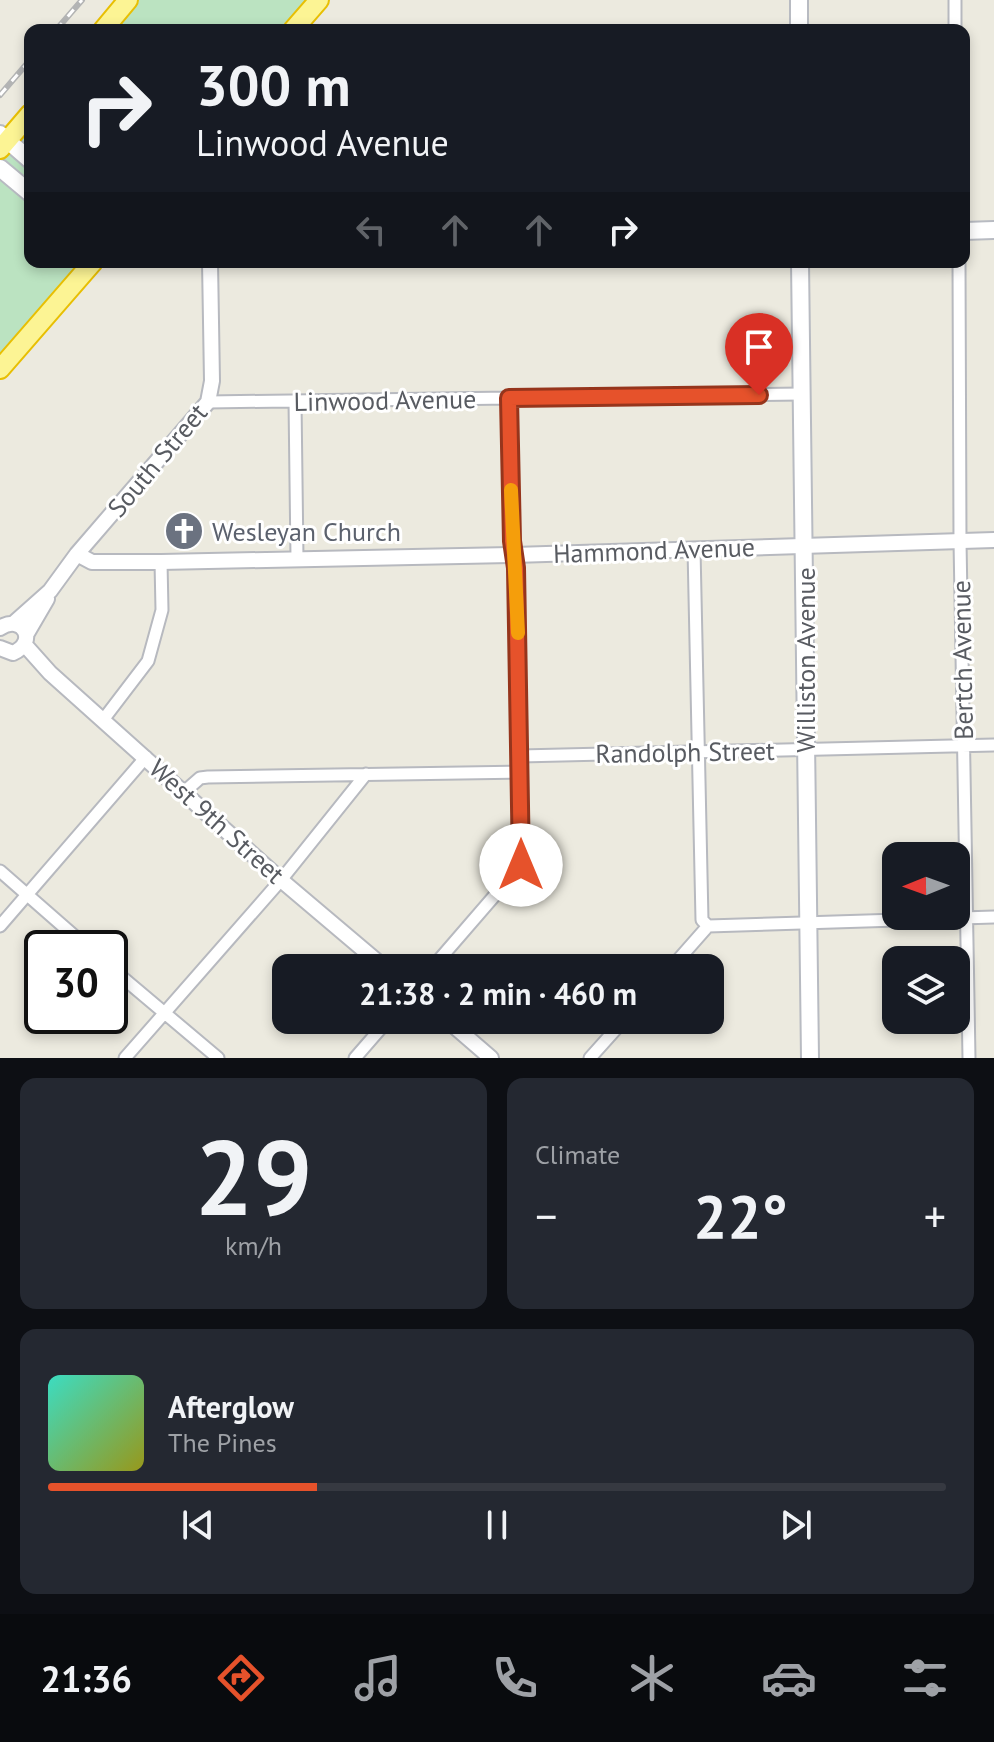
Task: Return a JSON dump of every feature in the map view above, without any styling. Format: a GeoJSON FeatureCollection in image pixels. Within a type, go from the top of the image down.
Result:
{"type":"FeatureCollection","features":[{"type":"Feature","properties":{"kind":"highway"},"geometry":{"type":"LineString","coordinates":[[108,24],[128,0]]}},
{"type":"Feature","properties":{"kind":"highway"},"geometry":{"type":"LineString","coordinates":[[298,24],[319,0]]}},
{"type":"Feature","properties":{"kind":"highway"},"geometry":{"type":"LineString","coordinates":[[2,141],[24,120]]}},
{"type":"Feature","properties":{"kind":"highway"},"geometry":{"type":"LineString","coordinates":[[0,369],[88,268]]}},
{"type":"Feature","properties":{"kind":"main road"},"geometry":{"type":"LineString","coordinates":[[799,0],[799,24]]}},
{"type":"Feature","properties":{"kind":"main road"},"geometry":{"type":"LineString","coordinates":[[2,141],[24,156]]}},
{"type":"Feature","properties":{"kind":"main road"},"geometry":{"type":"LineString","coordinates":[[0,168],[24,188]]}},
{"type":"Feature","properties":{"kind":"main road"},"geometry":{"type":"LineString","coordinates":[[970,231],[994,230]]}},
{"type":"Feature","properties":{"kind":"main road","name":"Williston Avenue"},"geometry":{"type":"LineString","coordinates":[[800,268],[810,1058]]}},
{"type":"Feature","properties":{"kind":"street"},"geometry":{"type":"LineString","coordinates":[[955,0],[955,24]]}},
{"type":"Feature","properties":{"kind":"street","name":"South Street"},"geometry":{"type":"LineString","coordinates":[[12,649],[77,554],[208,402],[212,381],[210,268]]}},
{"type":"Feature","properties":{"kind":"street","name":"Bertch Avenue"},"geometry":{"type":"LineString","coordinates":[[959,268],[965,842]]}},
{"type":"Feature","properties":{"kind":"street","name":"Linwood Avenue"},"geometry":{"type":"LineString","coordinates":[[208,402],[802,394]]}},
{"type":"Feature","properties":{"kind":"street"},"geometry":{"type":"LineString","coordinates":[[444,954],[521,865],[509,398]]}},
{"type":"Feature","properties":{"kind":"street"},"geometry":{"type":"LineString","coordinates":[[295,401],[297,558]]}},
{"type":"Feature","properties":{"kind":"street","name":"Hammond Avenue"},"geometry":{"type":"LineString","coordinates":[[77,554],[92,562],[161,562],[994,540]]}},
{"type":"Feature","properties":{"kind":"street"},"geometry":{"type":"LineString","coordinates":[[694,549],[702,920],[708,926],[882,921]]}},
{"type":"Feature","properties":{"kind":"street"},"geometry":{"type":"LineString","coordinates":[[103,720],[148,661],[162,610],[161,562]]}},
{"type":"Feature","properties":{"kind":"street","name":"South Street"},"geometry":{"type":"LineString","coordinates":[[4,626],[50,591]]}},
{"type":"Feature","properties":{"kind":"street","name":"West 9th Street"},"geometry":{"type":"LineString","coordinates":[[4,626],[22,627],[12,649],[50,673],[368,954]]}},
{"type":"Feature","properties":{"kind":"street","name":"Randolph Street"},"geometry":{"type":"LineString","coordinates":[[520,756],[994,745]]}},
{"type":"Feature","properties":{"kind":"street"},"geometry":{"type":"LineString","coordinates":[[0,926],[146,757]]}},
{"type":"Feature","properties":{"kind":"street"},"geometry":{"type":"LineString","coordinates":[[184,792],[193,783],[208,777],[521,772]]}},
{"type":"Feature","properties":{"kind":"street"},"geometry":{"type":"LineString","coordinates":[[125,1058],[281,880],[366,774]]}},
{"type":"Feature","properties":{"kind":"street"},"geometry":{"type":"LineString","coordinates":[[0,871],[67,930]]}},
{"type":"Feature","properties":{"kind":"street"},"geometry":{"type":"LineString","coordinates":[[970,918],[994,917]]}},
{"type":"Feature","properties":{"kind":"street"},"geometry":{"type":"LineString","coordinates":[[683,954],[708,926]]}},
{"type":"Feature","properties":{"kind":"street","name":"Bertch Avenue"},"geometry":{"type":"LineString","coordinates":[[967,930],[969,1058]]}},
{"type":"Feature","properties":{"kind":"street"},"geometry":{"type":"LineString","coordinates":[[128,983],[218,1058]]}},
{"type":"Feature","properties":{"kind":"street"},"geometry":{"type":"LineString","coordinates":[[355,1058],[376,1034]]}},
{"type":"Feature","properties":{"kind":"street"},"geometry":{"type":"LineString","coordinates":[[463,1034],[491,1058]]}},
{"type":"Feature","properties":{"kind":"street"},"geometry":{"type":"LineString","coordinates":[[590,1058],[611,1034]]}},
{"type":"Feature","properties":{"kind":"green space"},"geometry":{"type":"Polygon","coordinates":[[[128,0],[319,0],[299,24],[108,24],[128,0]]]}},
{"type":"Feature","properties":{"kind":"green space"},"geometry":{"type":"Polygon","coordinates":[[[24,121],[24,268],[88,268],[0,369],[0,149],[24,121]]]}},
{"type":"Feature","properties":{"kind":"railway"},"geometry":{"type":"LineString","coordinates":[[61,24],[82,0]]}},
{"type":"Feature","properties":{"kind":"railway"},"geometry":{"type":"LineString","coordinates":[[0,95],[24,67]]}},
{"type":"Feature","properties":{"kind":"slow traffic"},"geometry":{"type":"LineString","coordinates":[[511,490],[518,633]]}},
{"type":"Feature","properties":{"kind":"place","name":"Wesleyan Church"},"geometry":{"type":"Point","coordinates":[184,531]}},
{"type":"Feature","properties":{"kind":"route"},"geometry":{"type":"LineString","coordinates":[[521,865],[516,568],[512,541],[509,398],[759,395]]}}]}
